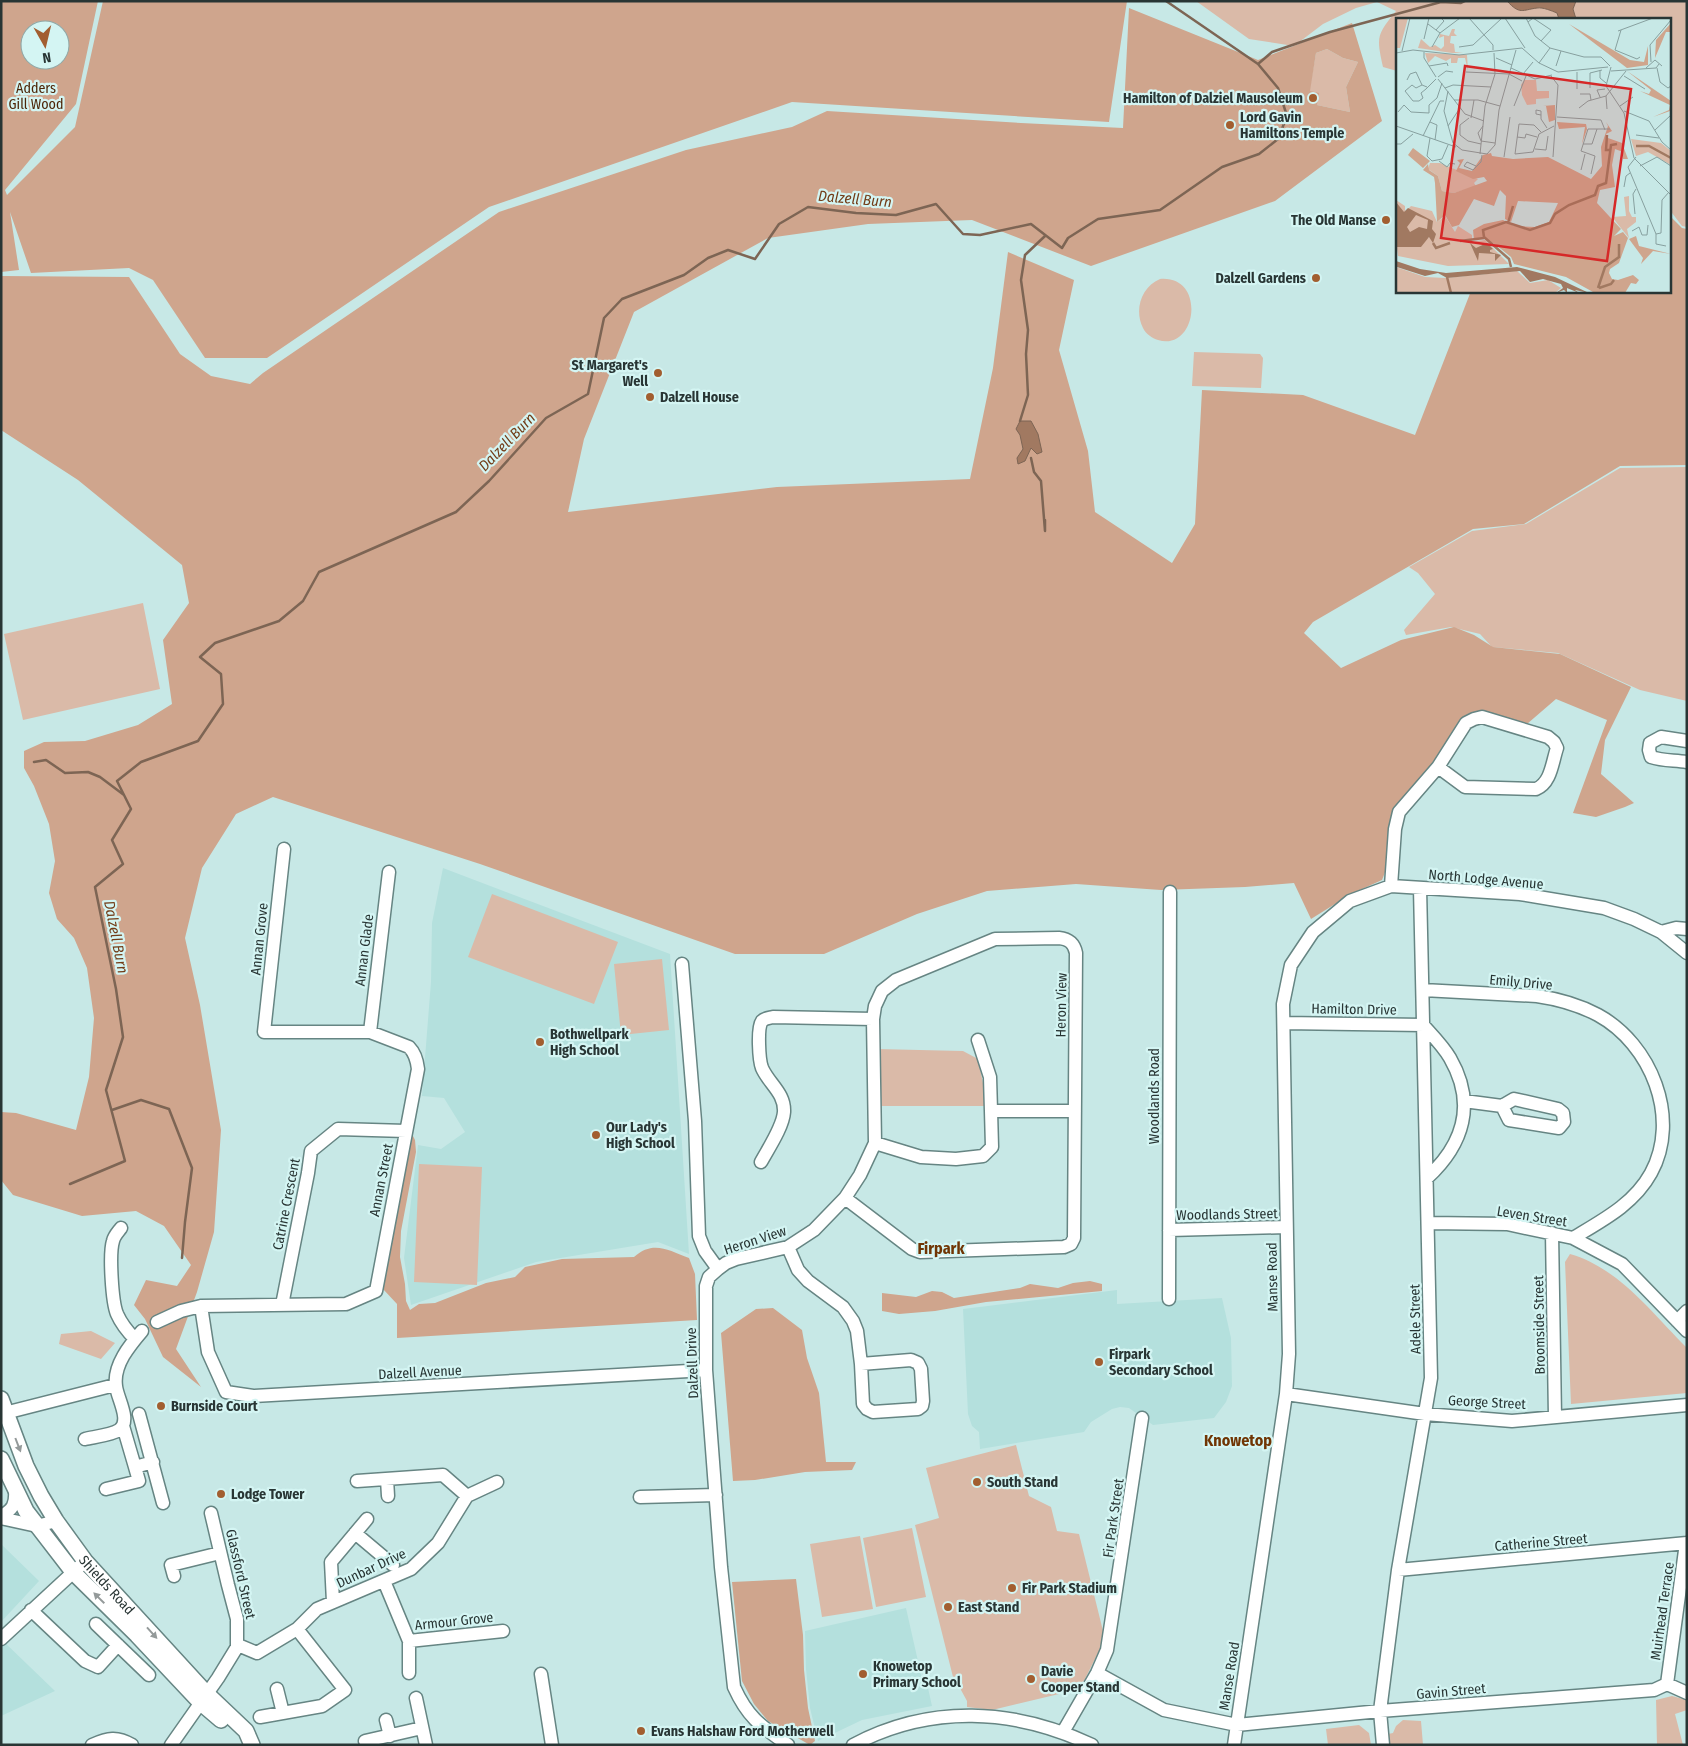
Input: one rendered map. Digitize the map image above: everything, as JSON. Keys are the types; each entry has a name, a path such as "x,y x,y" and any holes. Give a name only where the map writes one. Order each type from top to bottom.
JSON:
{"main road":[{"name":"Shields Road","path":"3,1409 26,1466 41,1496 85,1562 240,1737 244,1745"},
{"name":"Shields Road","path":"1,1459 26,1511 73,1572 204,1698 246,1731 252,1745"}],"street":[{"path":"1391,886 1395,828 1399,812 1438,767 1466,723 1482,717 1548,737 1554,742 1556,748 1547,781 1536,789 1465,787 1438,767"},
{"path":"1687,741 1661,737 1650,743 1649,750 1651,757 1662,761 1671,759 1687,762"},
{"name":"Annan Grove","path":"264,1032 284,849"},
{"name":"Annan Glade","path":"370,1032 388,872"},
{"name":"Manse Road","path":"1234,1745 1286,1394 1289,1354 1283,1004 1291,965 1313,932 1350,901 1391,886 1420,888"},
{"name":"North Lodge Avenue","path":"1420,888 1520,894 1604,908 1634,919 1661,932 1687,953"},
{"name":"Adele Street","path":"1383,1745 1380,1711 1398,1570 1431,1378 1420,888"},
{"name":"Woodlands Road","path":"1169,1299 1170,892"},
{"path":"1661,932 1676,928 1687,928"},
{"name":"Heron View","path":"718,1269 736,1259 788,1247 814,1230 845,1198 860,1175 875,1143 874,1019 878,998 887,985 995,939 1023,937 1066,938 1075,946 1076,953 1074,1238 1071,1244 1064,1247 920,1252 912,1249 845,1198"},
{"path":"682,964 695,1121 699,1236 705,1251 718,1269"},
{"name":"Emily Drive","path":"1423,990 1537,996 1556,999 1587,1009 1607,1020 1622,1031 1638,1052 1657,1088 1661,1101 1663,1132 1658,1155 1651,1173 1632,1198 1611,1215 1573,1238"},
{"path":"761,1162 784,1114 782,1098 765,1073 760,1059 760,1027 762,1022 766,1018 773,1017 874,1019"},
{"name":"Hamilton Drive","path":"1284,1023 1423,1025"},
{"path":"1423,1025 1450,1057 1464,1094 1462,1127 1439,1167 1427,1178"},
{"name":"Annan Street","path":"157,1322 181,1311 201,1306 346,1304 376,1291 418,1069 417,1060 409,1047 370,1032 264,1032"},
{"path":"875,1143 921,1157 956,1159 983,1156 992,1147 990,1077 978,1040"},
{"path":"1464,1101 1502,1106"},
{"path":"991,1111 1074,1111"},
{"name":"Catrine Crescent","path":"282,1305 311,1152 338,1129 406,1130"},
{"name":"Leven Street","path":"1428,1223 1507,1224 1573,1238 1622,1264 1687,1331"},
{"name":"Woodlands Street","path":"1169,1230 1286,1227"},
{"path":"106,1489 139,1480 123,1426 124,1419 115,1385 117,1370 121,1360 138,1335 116,1313 110,1260 113,1239 121,1228"},
{"name":"Broomside Street","path":"1552,1233 1556,1417"},
{"path":"788,1247 798,1270 808,1281 843,1307 854,1321 861,1364 863,1404 867,1409 873,1412 918,1409 922,1406 921,1369 918,1363 911,1360 861,1364"},
{"name":"Dalzell Drive","path":"718,1269 710,1277 706,1286 706,1370 721,1567 734,1687 741,1704 753,1719 788,1745"},
{"name":"Dalzell Avenue","path":"201,1306 208,1352 226,1392 253,1396 706,1370"},
{"path":"1677,1321 1687,1311"},
{"path":"3,1409 115,1385"},
{"name":"George Street","path":"1286,1394 1425,1414 1512,1421 1687,1405"},
{"path":"139,1414 164,1503"},
{"name":"Fir Park Street","path":"1064,1732 1097,1673 1104,1658 1110,1636 1142,1418"},
{"path":"85,1439 118,1431 123,1426"},
{"path":"135,1467 153,1462"},
{"path":"357,1481 443,1475 467,1496 497,1482"},
{"path":"387,1479 388,1496"},
{"path":"1,1517 10,1512 15,1504 15,1490"},
{"path":"640,1497 716,1495"},
{"name":"Dunbar Drive","path":"238,1645 257,1653 297,1629 317,1609 411,1569 438,1543 467,1496"},
{"name":"Glassford Street","path":"211,1513 237,1619 238,1645"},
{"path":"1,1517 36,1526 56,1521"},
{"path":"332,1602 331,1562 367,1519"},
{"path":"355,1533 393,1565"},
{"name":"Catherine Street","path":"1398,1570 1687,1543"},
{"name":"Muirhead Terrace","path":"1667,1684 1687,1543"},
{"path":"174,1576 171,1565 220,1553"},
{"path":"1,1639 85,1562"},
{"name":"Armour Grove","path":"384,1581 409,1641 409,1673"},
{"path":"31,1610 85,1661 92,1664 98,1666 118,1645"},
{"path":"96,1624 150,1675"},
{"path":"260,1717 322,1706 344,1690 297,1629"},
{"name":"Armour Grove","path":"409,1641 503,1631"},
{"path":"174,1744 238,1645"},
{"name":"Gavin Street","path":"1097,1673 1164,1710 1237,1725 1380,1711 1654,1690 1667,1684"},
{"path":"541,1674 552,1745"},
{"path":"1667,1684 1687,1693"},
{"path":"277,1689 283,1713"},
{"path":"416,1698 426,1745"},
{"path":"853,1745 886,1730 960,1715 1007,1717 1039,1724 1064,1732 1092,1745"},
{"path":"386,1720 390,1736"},
{"path":"365,1741 422,1728"},
{"path":"92,1745 103,1740 122,1738 132,1745"}],"shaded area":[{"path":"1196,1 1687,1 1687,227 1682,226 1670,210 1670,18 1396,18 1396,71 1383,67 1379,42 1382,31 1396,11 1377,2 1356,8 1323,24 1294,46 1249,39"},
{"path":"1507,1 1576,1 1573,9 1576,18 1559,18 1557,13 1542,8 1518,10"},
{"path":"1327,49 1343,58 1358,62 1346,87 1350,112 1317,105 1309,92 1316,53"},
{"path":"1160,279 1175,281 1185,289 1190,300 1191,312 1188,325 1181,335 1171,341 1158,340 1151,337 1144,330 1140,321 1139,307 1144,293 1153,283"},
{"path":"1194,352 1260,354 1263,358 1261,388 1192,386"},
{"path":"1020,421 1031,421 1038,434 1042,452 1037,454 1031,448 1025,461 1018,464 1017,458 1023,449 1020,435 1016,429"},
{"path":"1687,467 1687,701 1640,690 1558,653 1492,647 1480,634 1451,627 1406,635 1404,630 1435,594 1418,573 1409,567 1472,531 1526,524 1620,468"},
{"path":"143,603 160,689 23,720 4,634"},
{"path":"443,868 670,954 689,1254 658,1242 536,1262 411,1305 404,1258 418,1145 441,1149 465,1132 444,1098 422,1096 431,982 432,923"},
{"path":"492,894 618,942 594,1004 468,957"},
{"path":"662,959 669,1030 621,1035 614,964"},
{"path":"876,1049 963,1051 978,1059 985,1106 876,1106"},
{"path":"419,1164 482,1167 477,1285 414,1282"},
{"path":"1570,1254 1604,1270 1634,1293 1687,1348 1687,1393 1571,1404 1565,1262"},
{"name":"Firpark Secondary School","path":"1117,1290 1117,1304 1222,1298 1231,1338 1232,1386 1226,1402 1214,1418 1153,1425 1129,1408 1120,1407 1112,1409 1091,1422 1084,1432 980,1449 979,1432 972,1426 968,1414 963,1309"},
{"path":"91,1331 115,1343 101,1359 59,1344 61,1334"},
{"name":"Fir Park Stadium","path":"1016,1445 1029,1496 1051,1507 1057,1531 1079,1534 1105,1639 1080,1689 992,1710 967,1707 967,1701 961,1690 958,1676 953,1677 915,1525 939,1518 926,1468"},
{"path":"912,1528 926,1597 876,1607 863,1538"},
{"path":"860,1536 873,1609 822,1617 810,1544"},
{"path":"1,1544 39,1581 1,1622"},
{"name":"Knowetop Primary School","path":"906,1608 922,1679 926,1679 932,1706 862,1720 818,1741 810,1708 805,1631"},
{"path":"1,1639 55,1691 1,1716"},
{"path":"1672,1696 1687,1700 1687,1710 1675,1714 1683,1745 1657,1745 1656,1700"},
{"path":"1403,1720 1421,1721 1423,1745 1390,1745 1388,1734 1393,1733 1396,1726"},
{"path":"1359,1725 1369,1733 1371,1745 1328,1745 1326,1729"}],"green space":[{"name":"Adders Gill Wood","path":"1,1 98,1 76,104 5,190 7,195 75,127 103,1 1127,1 1109,122 792,102 489,207 267,358 205,358 153,280 129,268 31,273 10,212 19,270 1,272"},
{"path":"1129,8 1258,60 1352,23 1382,121 1275,201 1091,266 972,220 868,224 768,238 634,312 584,439 568,512 777,487 970,479 993,368 1008,252 1074,280 1059,350 1088,451 1095,512 1172,563 1195,524 1202,390 1303,395 1415,435 1471,292 1670,292 1670,216 1682,228 1687,229 1687,465 1620,466 1524,524 1473,529 1313,622 1304,633 1341,668 1401,640 1454,627 1474,635 1493,647 1560,654 1631,687 1605,740 1601,774 1634,803 1596,817 1573,813 1607,720 1556,699 1527,724 1469,714 1446,744 1421,791 1399,806 1391,857 1382,880 1351,894 1311,919 1294,883 1161,890 1076,884 987,891 917,914 824,954 735,954 480,864 273,797 236,814 202,868 185,938 200,1005 221,1130 214,1232 197,1292 176,1349 201,1387 163,1357 145,1319 134,1305 146,1280 177,1286 191,1265 164,1226 136,1211 82,1216 13,1195 1,1180 1,1112 16,1113 76,1130 89,1077 94,1018 87,968 74,938 57,919 49,893 55,861 49,824 34,786 24,768 24,751 44,742 85,741 138,725 172,704 163,640 189,603 182,565 78,480 1,430 1,276 129,277 180,354 211,376 250,384 263,373 499,212 686,150 792,127 827,111 1123,128","holes":["1327,49 1343,58 1358,62 1346,87 1350,112 1317,105 1319,93 1310,91 1316,53"]},
{"path":"411,1132 415,1140 416,1152 401,1231 400,1257 406,1301 410,1310 419,1304 435,1303 486,1283 515,1277 525,1267 562,1259 634,1257 648,1249 661,1248 689,1258 695,1274 697,1320 397,1338 397,1304 383,1289"},
{"path":"1090,1281 1102,1284 1102,1291 986,1302 935,1311 899,1314 882,1311 882,1293 916,1297 932,1291 942,1292 954,1298 1020,1288 1030,1284 1058,1288 1073,1283"},
{"path":"773,1308 802,1330 807,1358 819,1393 826,1462 856,1462 852,1470 805,1472 755,1480 733,1481 721,1333 756,1309"},
{"path":"796,1579 803,1635 808,1708 815,1741 810,1745 768,1721 754,1704 742,1681 732,1582"}],"waterway":[{"name":"Dalzell Burn","path":"70,1184 125,1161 106,1090 123,1037 116,989 95,887 123,864 112,840 131,809 117,781 141,762 198,741 223,704 221,674 200,657 215,643 279,621 303,601 319,572 456,512 489,481 546,418 588,394 604,318 622,299 684,275 708,258 728,250 755,259 779,224 808,207 856,213 896,215 936,204 963,234 980,235 1031,224 1062,248 1068,238 1098,219 1160,210 1222,167 1259,154 1278,139 1287,116 1278,88 1258,64 1166,1"},
{"path":"1258,64 1272,52 1330,32 1441,2 1461,3 1465,1"},
{"path":"1020,421 1028,395 1026,354 1028,330 1021,280 1025,255 1045,236"},
{"path":"1031,458 1034,472 1041,481 1045,531 1045,520"},
{"path":"34,762 46,760 65,773 88,772 100,777 124,795"},
{"path":"112,1110 141,1100 169,1109 192,1168 182,1258"}],"place":[{"name":"Hamilton of Dalziel Mausoleum","path":"1313,98"},
{"name":"Lord Gavin Hamiltons Temple","path":"1230,125"},
{"name":"The Old Manse","path":"1386,220"},
{"name":"Dalzell Gardens","path":"1316,278"},
{"name":"St Margaret's Well","path":"658,373"},
{"name":"Dalzell House","path":"650,397"},
{"name":"Bothwellpark High School","path":"540,1042"},
{"name":"Our Lady's High School","path":"596,1135"},
{"name":"Firpark Secondary School","path":"1099,1362"},
{"name":"Burnside Court","path":"161,1406"},
{"name":"South Stand","path":"977,1482"},
{"name":"Lodge Tower","path":"221,1494"},
{"name":"Fir Park Stadium","path":"1012,1588"},
{"name":"East Stand","path":"948,1607"},
{"name":"Knowetop Primary School","path":"863,1674"},
{"name":"Davie Cooper Stand","path":"1031,1679"},
{"name":"Evans Halshaw Ford Motherwell","path":"641,1731"}],"district":[{"name":"Firpark","path":"941,1248"},
{"name":"Knowetop","path":"1238,1440"}]}
